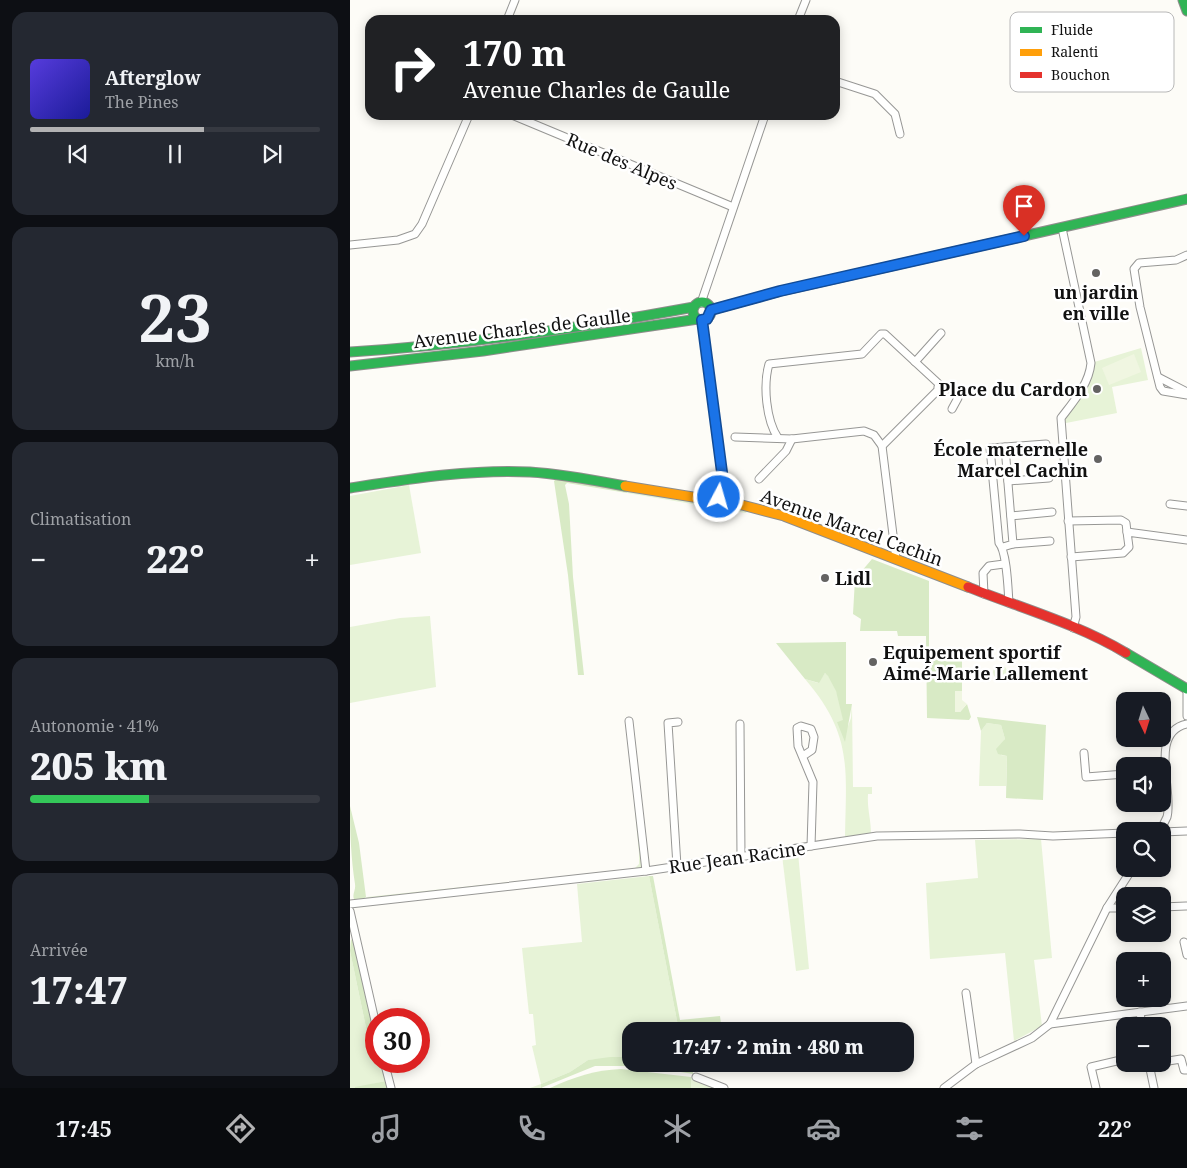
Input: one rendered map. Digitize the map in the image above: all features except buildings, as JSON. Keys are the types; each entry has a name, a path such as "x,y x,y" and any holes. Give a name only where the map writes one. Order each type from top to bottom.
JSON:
{"main road":[{"path":"1183,0 1187,11"},
{"path":"711,310 780,291 1185,200"},
{"path":"698,305 710,306 711,310 707,319 700,319 693,311 698,305"},
{"name":"Avenue Charles de Gaulle","path":"350,352 534,336 698,305"},
{"name":"Avenue Charles de Gaulle","path":"350,366 483,351 700,319"},
{"name":"Avenue Charles de Gaulle","path":"350,356 382,350"},
{"name":"Avenue Marcel Cachin","path":"350,488 460,474 524,471 554,474 718,501 784,516 1109,643 1187,691"}],"street":[{"path":"509,15 515,0"},
{"path":"800,15 806,0"},
{"path":"840,83 875,94 896,114 900,134"},
{"path":"350,245 398,240 415,234 422,224 466,120"},
{"name":"Rue des Alpes","path":"524,120 733,207"},
{"path":"698,305 763,120"},
{"path":"1062,228 1091,363 1090,372 1082,389 1061,418 1076,617 1073,628"},
{"path":"1187,255 1176,260 1139,263 1134,269 1140,307 1158,377 1158,388 1163,391 1187,394"},
{"path":"700,319 723,480 718,501"},
{"path":"915,362 941,333"},
{"path":"778,438 772,429 765,376 769,364 835,355 849,357 862,354 881,334 885,334 939,384 938,390 882,446"},
{"path":"1158,377 1187,394"},
{"path":"938,387 956,390 958,398 952,409"},
{"path":"735,437 792,439 864,431 874,435 882,446 896,559"},
{"path":"759,479 786,451 792,439"},
{"path":"1009,603 1007,567 1004,564 1003,547 999,543 990,448 1046,444"},
{"path":"1005,447 1014,544"},
{"path":"1008,481 1049,478"},
{"path":"1170,504 1187,506"},
{"path":"1011,516 1052,512"},
{"path":"1068,521 1124,520 1129,547 1122,553 1071,557"},
{"path":"1127,532 1187,540"},
{"path":"1003,547 1014,544 1050,541"},
{"path":"984,594 983,573 989,566 1004,564"},
{"path":"1187,691 1187,716"},
{"path":"629,722 646,871"},
{"path":"677,866 668,723 678,722"},
{"path":"740,724 741,856"},
{"path":"1166,757 1169,737 1180,726 1187,724"},
{"path":"1084,753 1086,777 1116,775"},
{"path":"804,756 813,782 810,846"},
{"path":"1171,832 1187,831"},
{"name":"Rue Jean Racine","path":"350,904 646,871 877,836 1020,834 1053,836 1116,833"},
{"path":"944,1088 976,1064 1032,1038 1050,1024 1107,908 1127,877"},
{"path":"1171,907 1186,906"},
{"path":"1107,908 1116,908"},
{"path":"350,911 372,1008"},
{"path":"1184,942 1187,956"},
{"path":"966,993 976,1064"},
{"path":"1050,1024 1187,1006"},
{"path":"1140,1012 1141,1017"},
{"path":"1171,1061 1181,1059 1184,1070 1187,1070"},
{"path":"1096,1088 1092,1067 1116,1061"},
{"path":"1151,1072 1154,1088"},
{"path":"387,1073 391,1088"},
{"path":"696,1077 724,1088"}],"green space":[{"path":"1141,348 1148,380 1112,387 1117,413 1061,424 1082,389 1091,363"},
{"path":"1134,354 1141,372 1109,385 1102,368"},
{"path":"556,479 628,491 627,493 567,483 565,485 569,504 573,577 584,675 578,675 568,575 554,481"},
{"path":"409,485 421,553 350,565 350,496"},
{"path":"628,491 747,511 746,513 627,493"},
{"path":"872,559 929,581 929,657 962,658 962,691 956,691 960,712 967,704 971,717 969,720 927,718 926,636 898,636 897,631 860,631 861,619 853,614 855,579"},
{"path":"430,616 436,687 350,703 350,627 400,618"},
{"path":"846,642 846,704 852,704 845,742 837,722 843,720 836,691 828,676 825,673 819,683 805,679 776,643"},
{"path":"1000,665 1005,667 1007,672 1005,677 1000,679 995,677 993,672 995,667"},
{"path":"825,673 832,681 842,709 843,721 837,722 848,726 851,718 852,704 853,787 872,787 872,794 868,794 871,834 845,837 845,772 839,736 832,718 821,699 805,679 818,683"},
{"path":"955,691 962,691 962,700 967,704 960,712 955,712"},
{"path":"625,707 642,868 637,870 360,901 367,897 634,869 639,864 639,853"},
{"path":"977,717 1046,725 1043,800 1006,798 1007,756 998,754 996,749 1005,739 1001,725 987,723 981,731"},
{"path":"987,723 1001,725 1005,739 1002,744 1001,755 1007,756 1006,786 979,786 981,731"},
{"path":"350,806 359,843 366,897 360,901 354,899 355,886"},
{"path":"1041,839 1052,958 1034,960 1042,1026 1014,1041 1005,953 930,959 926,883 978,878 975,840"},
{"path":"798,853 809,969 796,971 782,855"},
{"path":"649,876 677,1022 622,1022 622,1058 588,1060 570,1072 541,1084 532,1046 536,1045 533,1014 529,1014 522,948 582,942 577,884"},
{"path":"649,876 653,876 680,1020 720,1016 721,1022 677,1022"},
{"path":"351,939 360,962 369,1008 365,1008 365,1023 350,951"},
{"path":"350,951 365,1023 365,1073 384,1073 386,1081 350,1088"},
{"path":"622,1057 622,1066 595,1066 541,1088 541,1084 570,1072 588,1060"},
{"path":"621,1069 622,1072 647,1072 691,1077 691,1088 550,1088 602,1071"},
{"path":"691,1077 721,1088 691,1088"},
{"path":"386,1081 388,1088 355,1088 355,1087"},
{"path":"541,1084 542,1088 530,1088"}],"traffic: fast":[{"path":"1183,0 1187,11"},
{"path":"711,310 781,291 1187,199"},
{"path":"702,302 708,305 711,311 708,317 702,320 696,317 693,311 696,305 702,302"},
{"path":"350,352 437,345 523,335 694,307"},
{"path":"350,366 483,351 698,319"},
{"path":"350,488 440,476 507,471 554,474 625,486"},
{"path":"1126,653 1187,689"}],"traffic: slow":[{"path":"625,486 742,505 784,516 968,587"}],"traffic: jam":[{"path":"968,587 1089,633 1126,653"}],"place":[{"name":"un jardin en ville","path":"1096,273"},
{"name":"Place du Cardon","path":"1097,389"},
{"name":"École maternelle Marcel Cachin","path":"1098,459"},
{"name":"Lidl","path":"825,578"},
{"name":"Equipement sportif Aimé-Marie Lallement","path":"873,662"}],"route":[{"path":"719,497 723,480 702,320 707,319 711,310 732,306 780,291 1024,236"}]}
